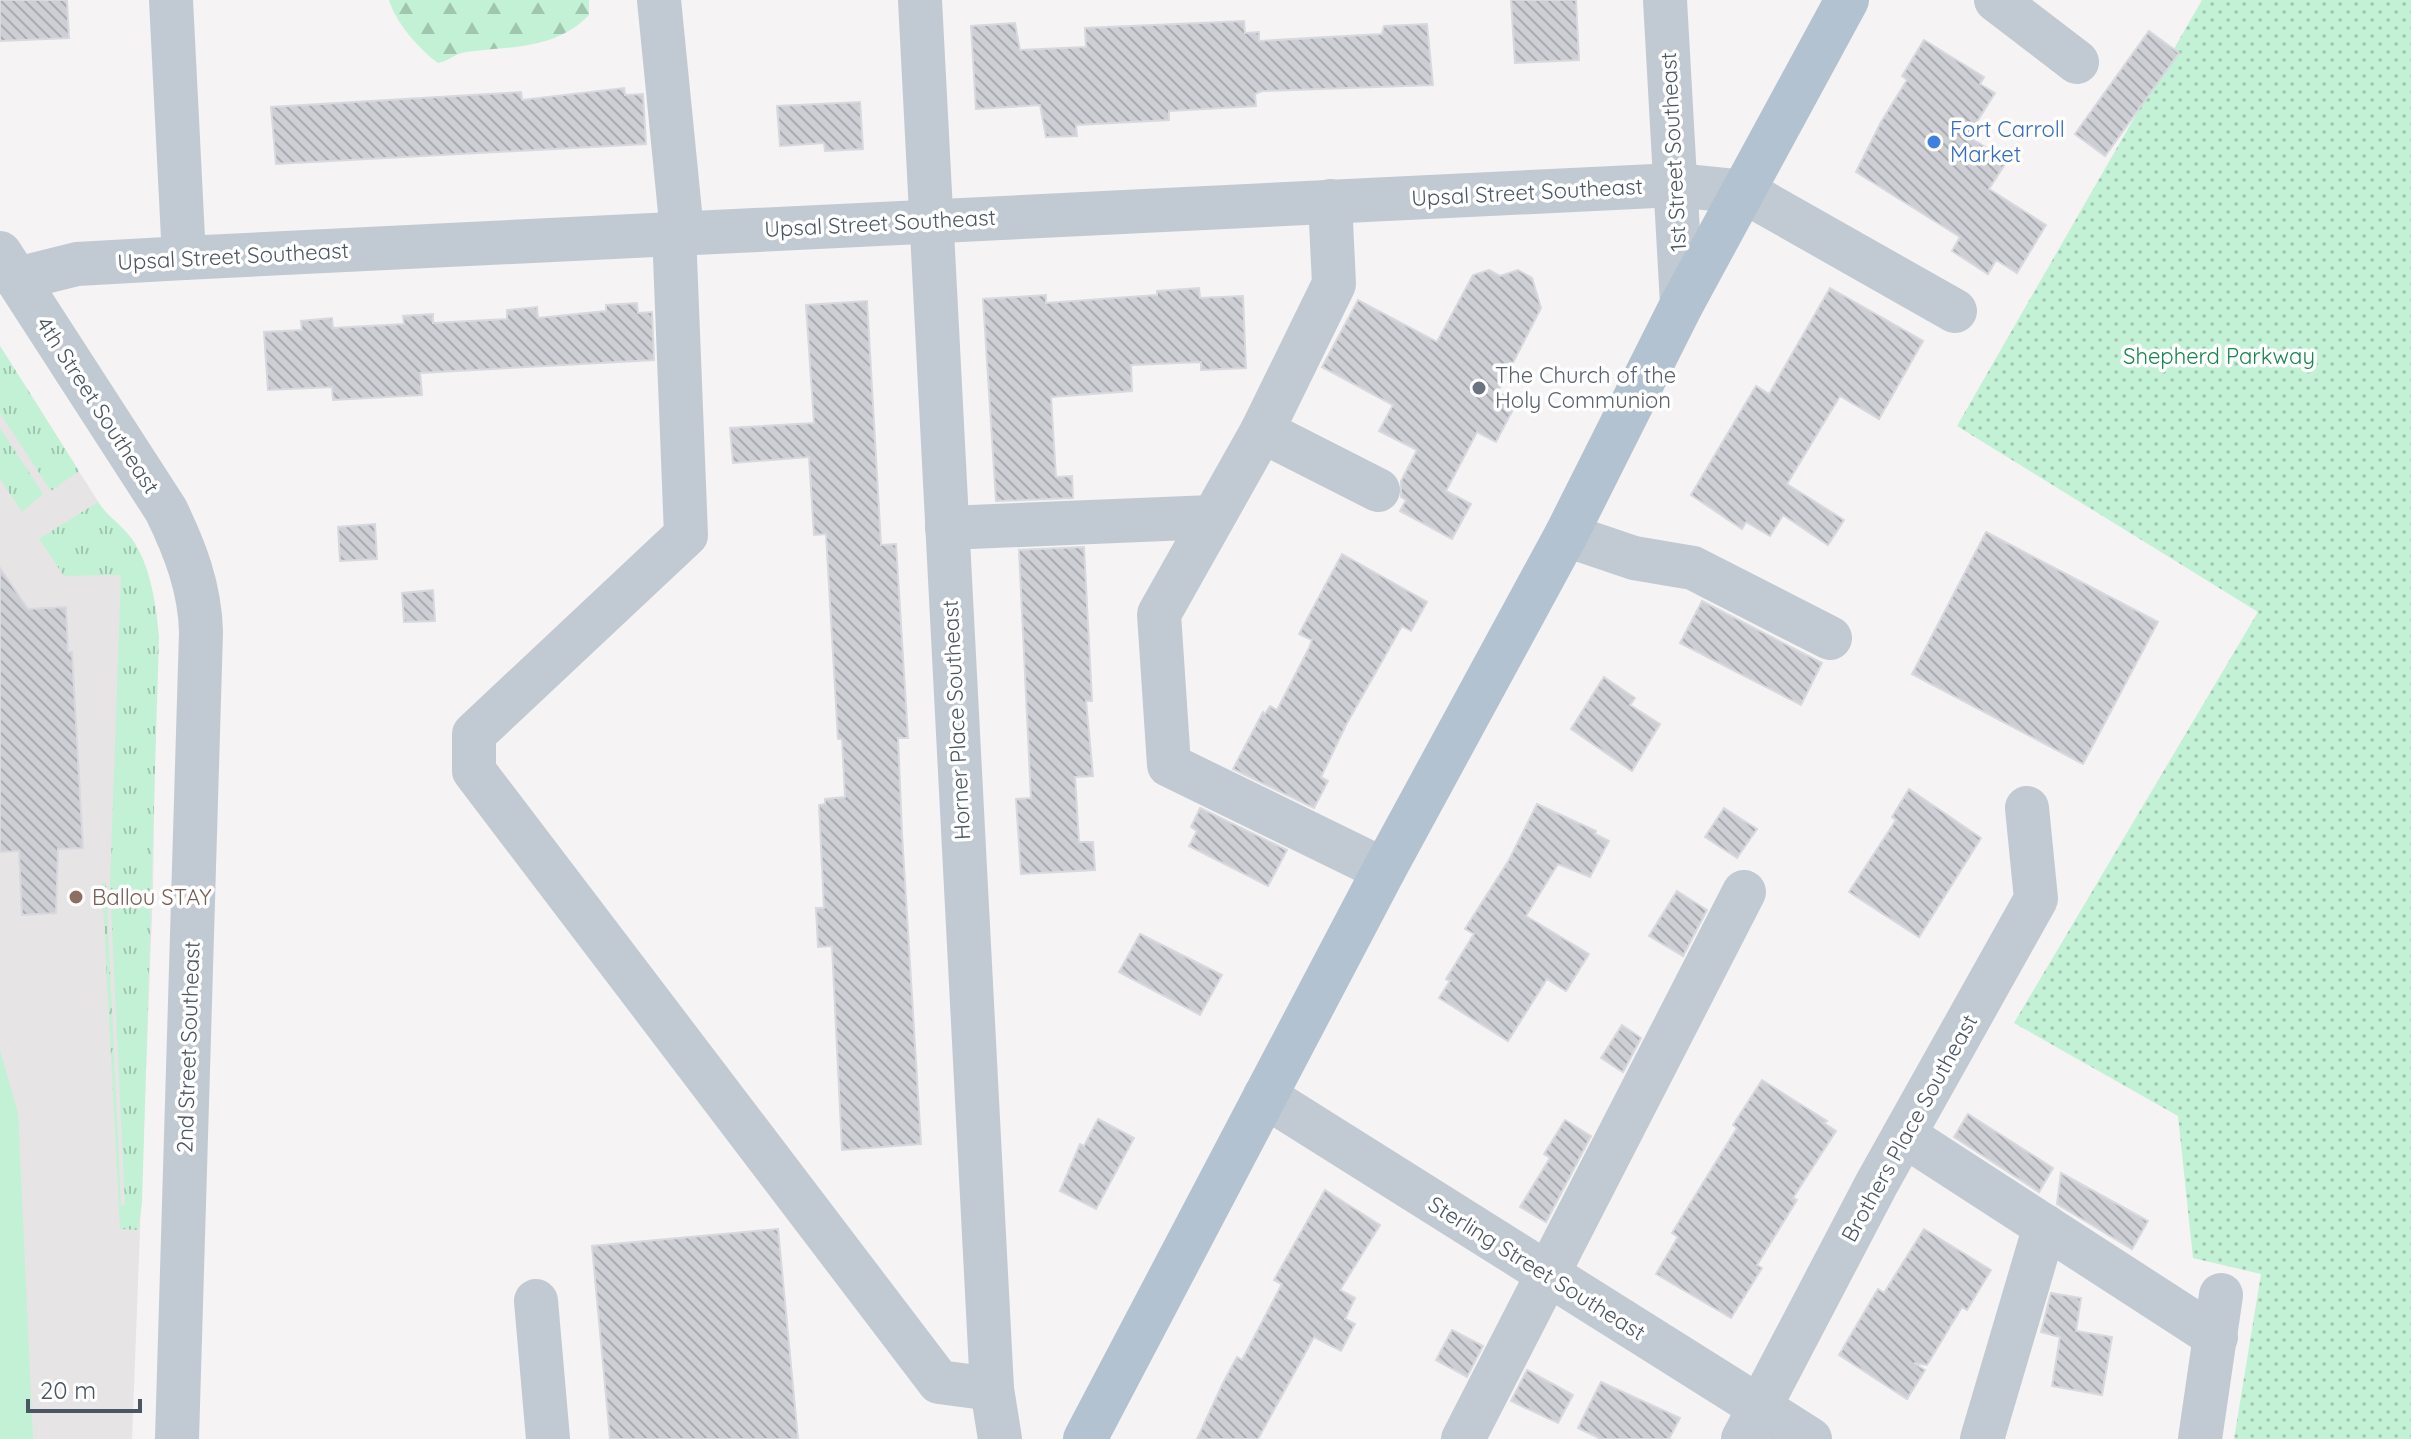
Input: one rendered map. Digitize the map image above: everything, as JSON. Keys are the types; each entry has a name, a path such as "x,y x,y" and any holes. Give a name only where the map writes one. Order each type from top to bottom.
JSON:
{"main road":[{"path":"1085,1439 1384,870 1566,535 1682,304 1847,0"}],"street":[{"path":"171,0 184,258"},
{"path":"659,0 678,232 686,535 474,734 474,771 939,1382 992,1389"},
{"name":"Horner Place Southeast","path":"920,0 992,1389 1000,1439"},
{"name":"1st Street Southeast","path":"1665,0 1682,304"},
{"path":"1996,0 2077,62"},
{"name":"Upsal Street Southeast","path":"9,266 1675,185 1745,192"},
{"path":"1745,192 1955,311"},
{"path":"1330,201 1334,284 1262,431 1159,614 1169,765 1384,870"},
{"name":"4th Street Southeast","path":"9,266 166,510 188,561"},
{"path":"1262,431 1378,490"},
{"path":"947,528 1212,517"},
{"path":"1566,535 1634,558 1693,568 1830,638"},
{"name":"2nd Street Southeast","path":"177,1439 201,632 197,594 188,561"},
{"name":"Brothers Place Southeast","path":"1751,1423 1904,1135 2036,899 2027,808"},
{"path":"1463,1439 1744,892"},
{"name":"Sterling Street Southeast","path":"1265,1096 1549,1276 1751,1423 1810,1439"},
{"path":"1904,1135 2045,1226 2219,1316 2200,1439"},
{"path":"1982,1439 2045,1226"},
{"path":"536,1301 548,1439"}],"shaded area":[{"name":"Ballou STAY","path":"0,346 104,511 131,538 143,559 157,615 153,889 132,1439 0,1439"}],"green space":[{"path":"389,0 589,0 589,15 562,35 547,41 466,52 438,63 409,35"},
{"name":"Shepherd Parkway","path":"2202,0 2411,0 2411,1439 2234,1439 2261,1274 2193,1258 2178,1116 2014,1023 2258,612 1957,426"},
{"path":"0,346 79,471 51,491 0,413"},
{"path":"0,428 43,494 22,512 0,479"},
{"path":"98,502 132,539 144,561 159,636 142,1203 138,1230 120,1229 102,883 106,883 121,1205 125,1205 110,886 121,575 64,576 39,539"},
{"path":"0,1050 18,1113 33,1439 0,1439"}],"building":[{"path":"0,0 67,0 69,38 0,41"},
{"path":"1511,0 1576,0 1579,60 1515,63"},
{"path":"1244,21 1245,33 1259,32 1259,41 1382,34 1384,26 1427,24 1433,85 1262,91 1255,94 1256,106 1169,111 1169,120 1076,125 1077,136 1046,137 1040,105 976,109 971,26 1015,23 1020,50 1086,47 1085,28"},
{"path":"2149,31 2179,53 2105,156 2075,134"},
{"path":"1924,40 1984,77 1980,84 1995,93 1968,136 2007,161 1989,189 2046,225 2017,273 1996,260 1988,274 1952,251 1960,237 1856,172 1907,80 1902,76"},
{"path":"624,88 625,95 643,94 646,144 276,164 271,107 521,92 522,100"},
{"path":"860,102 863,149 825,151 824,143 780,146 777,106"},
{"path":"1489,270 1500,276 1518,270 1532,278 1541,308 1498,392 1517,402 1496,442 1477,432 1446,491 1471,504 1452,539 1400,511 1406,500 1401,497 1401,481 1417,450 1379,431 1393,405 1322,367 1358,300 1437,342 1473,275"},
{"path":"1199,288 1200,298 1243,296 1246,368 1201,370 1201,362 1131,365 1132,391 1051,397 1056,477 1072,476 1073,498 996,501 983,299 1046,295 1046,303 1157,295 1157,291"},
{"path":"1830,288 1923,341 1879,419 1840,396 1787,484 1844,520 1828,545 1783,515 1770,536 1746,522 1742,529 1691,495 1756,386 1769,394"},
{"path":"867,301 881,545 896,544 908,738 898,738 902,834 921,1144 842,1150 832,946 818,947 816,908 824,908 819,805 825,804 825,799 845,797 842,739 838,739 826,534 814,535 809,457 733,463 730,428 814,423 806,305"},
{"path":"637,303 638,313 652,312 654,360 420,373 422,395 333,400 332,387 268,390 264,332 302,330 301,321 332,318 333,328 404,324 403,316 433,314 433,323 507,319 507,310 537,307 538,318 606,311 606,305"},
{"path":"375,524 377,559 340,561 338,527"},
{"path":"1986,532 2158,622 2083,764 1912,674"},
{"path":"1084,547 1092,701 1086,701 1093,776 1075,777 1079,842 1093,842 1095,870 1021,874 1016,799 1031,798 1019,550"},
{"path":"1342,554 1427,602 1411,631 1402,626 1347,723 1321,777 1328,781 1314,808 1233,769 1263,712 1265,714 1270,706 1277,710 1309,648 1312,640 1299,634"},
{"path":"0,568 28,609 66,607 68,652 72,652 83,848 58,849 56,913 22,915 19,851 0,852"},
{"path":"433,590 435,621 404,622 402,593"},
{"path":"1702,601 1822,663 1801,705 1680,643"},
{"path":"1604,677 1635,698 1630,705 1660,724 1632,771 1571,729"},
{"path":"1909,789 1981,838 1919,937 1849,892 1896,820 1892,817"},
{"path":"1537,804 1596,831 1595,834 1609,841 1590,877 1558,864 1526,916 1589,954 1566,991 1547,979 1508,1041 1439,998 1450,981 1446,979 1474,934 1465,929 1509,860"},
{"path":"1200,808 1287,850 1268,886 1189,846 1197,831 1191,827"},
{"path":"1724,808 1757,829 1737,858 1705,837"},
{"path":"1677,891 1707,910 1683,956 1649,936"},
{"path":"1140,934 1222,975 1200,1015 1119,972"},
{"path":"1622,1025 1641,1038 1623,1072 1601,1058"},
{"path":"1762,1080 1827,1121 1824,1123 1836,1131 1793,1198 1797,1200 1757,1265 1762,1268 1731,1318 1656,1274 1678,1237 1672,1233 1737,1128 1733,1125"},
{"path":"1968,1114 2053,1168 2039,1192 1954,1137"},
{"path":"1098,1119 1134,1138 1096,1209 1060,1191 1080,1144 1084,1146"},
{"path":"1565,1120 1591,1136 1546,1222 1520,1207 1550,1158 1544,1154"},
{"path":"2061,1173 2148,1221 2132,1249 2057,1204"},
{"path":"1325,1190 1380,1225 1340,1290 1355,1298 1345,1319 1355,1324 1341,1351 1314,1337 1258,1439 1197,1439 1237,1357 1242,1360 1282,1284 1274,1280"},
{"path":"778,1229 798,1439 610,1439 592,1246"},
{"path":"1924,1229 1991,1270 1967,1310 1962,1307 1927,1365 1914,1363 1925,1370 1907,1399 1839,1355 1878,1289 1884,1293"},
{"path":"2051,1293 2081,1298 2076,1331 2112,1337 2102,1395 2052,1386 2060,1337 2041,1332"},
{"path":"1452,1330 1483,1346 1467,1377 1436,1360"},
{"path":"1527,1370 1573,1395 1558,1423 1511,1401"},
{"path":"1601,1382 1680,1418 1669,1439 1601,1439 1578,1428"}],"place":[{"name":"Fort Carroll Market","path":"1934,142"},
{"name":"The Church of the Holy Communion","path":"1479,388"},
{"name":"Ballou STAY","path":"76,897"}]}
